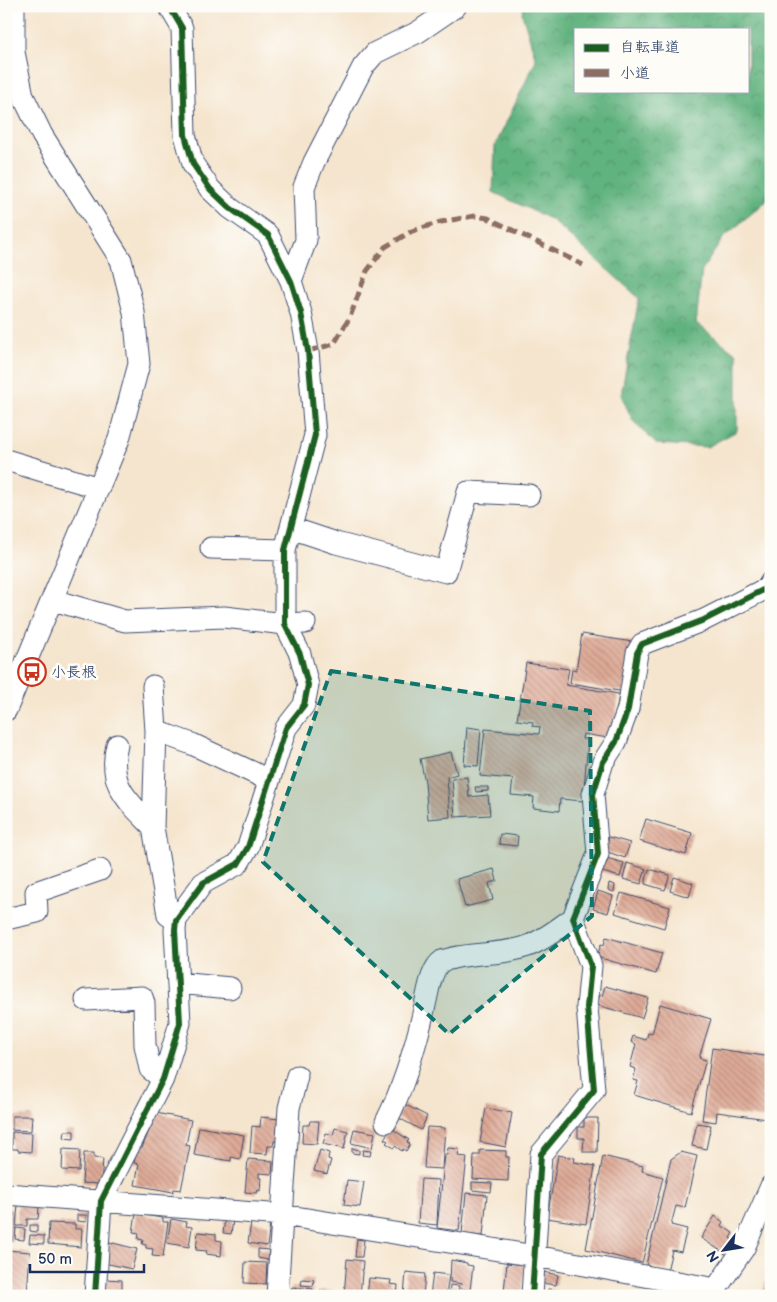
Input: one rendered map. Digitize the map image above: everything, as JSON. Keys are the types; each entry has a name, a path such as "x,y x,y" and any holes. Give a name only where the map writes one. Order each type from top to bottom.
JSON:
{"street":[{"path":"6,710 119,439 138,364 134,312 121,260 42,135 24,96 14,52 14,6"},
{"path":"95,1296 101,1201 162,1078 180,1024 176,920 203,883 238,864 248,847 286,728 304,705 308,685 300,654 285,550 315,435 308,351 301,313 292,281 268,235 230,208 210,189 193,164 185,134 182,28 169,6"},
{"path":"292,281 306,240 304,187 314,162 363,67 375,52 418,32 456,6"},
{"path":"6,460 99,488"},
{"path":"291,528 336,543 446,572 468,492 529,495"},
{"path":"211,548 285,550"},
{"path":"386,1122 408,1070 421,1024 428,989 436,968 442,961 467,955 500,953 529,946 573,918 598,854 593,794 603,762 616,742 628,709 637,653 642,644 704,620 769,588"},
{"path":"53,600 125,621 224,617 295,623"},
{"path":"152,686 156,732 154,827 168,915 176,920"},
{"path":"156,732 192,744 269,780"},
{"path":"117,745 114,754 116,782 122,793 154,827"},
{"path":"6,920 37,912 36,892 100,870"},
{"path":"532,1296 541,1154 594,1090 587,1007 591,966 573,918"},
{"path":"178,983 230,988"},
{"path":"86,1000 142,997 144,1003 145,1045 150,1069 162,1078"},
{"path":"277,1296 289,1108 297,1076"},
{"path":"6,1194 283,1215 535,1256 717,1292 744,1248 771,1186"}],"highlighted area":[{"path":"331,671 590,711 592,916 449,1034 263,862"}],"green space":[{"path":"524,6 771,6 771,197 724,237 702,270 696,323 737,354 737,431 707,447 656,444 633,421 621,395 639,298 552,220 493,192 495,146 536,60 522,13"}],"building":[{"path":"582,634 633,642 625,692 570,683 572,669 576,670"},
{"path":"526,663 569,669 566,685 619,694 613,735 608,738 583,734 582,739 588,739 583,801 560,799 559,811 533,808 534,797 511,795 513,779 480,776 485,729 539,734 540,727 532,726 533,722 517,720"},
{"path":"467,727 481,729 478,766 464,765"},
{"path":"451,752 457,774 447,777 450,817 428,819 425,782 420,759"},
{"path":"467,777 469,797 488,795 490,815 455,817 452,779"},
{"path":"475,787 488,787 488,791 476,792"},
{"path":"646,819 692,833 686,855 639,841"},
{"path":"500,834 518,836 517,846 499,844"},
{"path":"609,837 630,843 625,858 605,851"},
{"path":"603,857 624,863 620,877 599,871"},
{"path":"627,863 646,869 641,884 623,879"},
{"path":"494,869 497,881 489,883 493,900 465,907 457,879"},
{"path":"649,869 670,875 665,890 645,884"},
{"path":"674,877 693,883 689,897 670,891"},
{"path":"609,883 615,885 614,892 608,890"},
{"path":"598,891 613,896 608,913 593,909"},
{"path":"621,893 670,907 664,928 615,913"},
{"path":"606,937 662,953 656,974 597,957 601,944 604,945"},
{"path":"605,986 648,998 642,1018 597,1005"},
{"path":"660,1004 711,1019 699,1058 706,1060 691,1112 634,1095 638,1081 633,1080 636,1069 630,1067 636,1044 631,1042 633,1036 646,1040 648,1033 652,1034"},
{"path":"712,1048 771,1057 771,1093 767,1119 717,1112 716,1122 702,1120"},
{"path":"6,1079 9,1079 8,1108 6,1108"},
{"path":"404,1104 427,1116 421,1130 397,1117"},
{"path":"486,1108 512,1113 506,1147 480,1142"},
{"path":"156,1113 191,1120 186,1145 190,1146 181,1190 174,1189 173,1192 135,1185 139,1164 134,1163 136,1152 138,1153 139,1147 142,1148"},
{"path":"12,1116 32,1116 31,1131 12,1130"},
{"path":"261,1117 279,1119 277,1141 274,1141 273,1146 268,1146 267,1154 250,1153 252,1126 260,1127"},
{"path":"584,1118 598,1118 597,1152 583,1152 584,1138 578,1138 578,1127 584,1127"},
{"path":"310,1121 319,1121 317,1144 302,1143 303,1125 309,1125"},
{"path":"697,1123 711,1125 706,1149 692,1146"},
{"path":"199,1127 244,1135 240,1159 231,1157 231,1161 194,1155"},
{"path":"427,1127 445,1128 442,1169 424,1168"},
{"path":"335,1128 348,1131 344,1149 323,1144 326,1133 333,1135"},
{"path":"391,1128 409,1140 407,1142 410,1144 406,1151 403,1149 402,1151 395,1146 394,1148 386,1143 388,1141 384,1139"},
{"path":"354,1129 375,1133 372,1148 351,1143"},
{"path":"65,1131 74,1131 74,1139 64,1138"},
{"path":"12,1132 32,1133 31,1152 12,1149"},
{"path":"352,1148 359,1150 359,1154 352,1153"},
{"path":"448,1148 459,1149 458,1156 467,1157 459,1231 437,1228 445,1154 447,1155"},
{"path":"63,1149 80,1150 79,1171 62,1170"},
{"path":"320,1150 329,1153 328,1159 331,1160 327,1174 314,1171"},
{"path":"363,1150 371,1151 370,1156 362,1155"},
{"path":"480,1150 506,1151 506,1157 509,1157 508,1181 473,1179 474,1155 480,1155"},
{"path":"681,1152 697,1156 685,1208 676,1206 671,1225 687,1229 681,1252 672,1250 667,1271 646,1265 671,1159"},
{"path":"84,1153 94,1153 94,1158 103,1159 101,1184 82,1183"},
{"path":"558,1155 575,1158 574,1162 595,1166 586,1224 547,1218"},
{"path":"603,1156 643,1166 642,1171 663,1177 642,1263 586,1249"},
{"path":"248,1159 273,1161 272,1174 259,1173 259,1178 261,1178 260,1191 258,1190 257,1193 245,1192"},
{"path":"421,1179 439,1180 437,1225 418,1223"},
{"path":"347,1180 364,1182 360,1207 344,1205"},
{"path":"472,1182 492,1183 491,1192 472,1190"},
{"path":"466,1193 487,1195 483,1236 462,1234"},
{"path":"18,1205 39,1207 38,1219 27,1219 27,1226 16,1226"},
{"path":"6,1209 12,1209 11,1212 14,1213 12,1242 6,1241"},
{"path":"136,1214 163,1218 163,1222 168,1222 163,1257 152,1256 153,1249 146,1248 146,1245 142,1244 143,1240 138,1239 139,1233 133,1232"},
{"path":"77,1215 86,1215 86,1222 77,1221"},
{"path":"715,1216 723,1222 721,1225 733,1233 730,1238 736,1242 727,1255 701,1238"},
{"path":"171,1219 187,1222 186,1226 192,1227 189,1247 167,1243"},
{"path":"225,1219 233,1220 231,1234 223,1233"},
{"path":"251,1222 270,1224 267,1246 248,1243"},
{"path":"49,1223 75,1224 75,1229 82,1229 81,1247 48,1244"},
{"path":"30,1225 37,1225 37,1232 30,1231"},
{"path":"16,1228 25,1229 24,1240 15,1239"},
{"path":"198,1232 216,1234 216,1240 222,1241 221,1256 206,1254 207,1251 196,1250"},
{"path":"30,1235 44,1236 44,1244 29,1243"},
{"path":"357,1239 364,1240 362,1257 355,1257"},
{"path":"109,1243 137,1249 132,1269 104,1263"},
{"path":"258,1249 269,1250 268,1260 258,1258"},
{"path":"6,1250 30,1252 27,1295 6,1294"},
{"path":"347,1259 363,1261 360,1296 344,1296"},
{"path":"451,1260 473,1266 470,1290 461,1289 462,1284 450,1282"},
{"path":"245,1262 267,1263 266,1284 244,1283"},
{"path":"507,1263 525,1265 522,1293 504,1291"},
{"path":"406,1272 425,1274 423,1296 404,1296"},
{"path":"543,1272 558,1275 556,1285 541,1283"},
{"path":"768,1272 771,1273 771,1293 763,1291"},
{"path":"433,1273 449,1275 446,1296 430,1296"},
{"path":"369,1278 391,1280 390,1284 398,1285 397,1296 367,1296"},
{"path":"105,1279 122,1280 122,1293 120,1293 120,1296 104,1296"},
{"path":"302,1279 314,1280 313,1286 301,1285"},
{"path":"450,1285 459,1286 458,1296 449,1296"},
{"path":"292,1287 313,1289 312,1296 291,1296"},
{"path":"548,1289 561,1291 561,1296 547,1296"},
{"path":"320,1290 341,1292 340,1296 320,1296"}],"marked path":[{"path":"308,351 334,344 350,317 367,271 385,247 412,231 441,222 474,216 488,218 583,265"}],"cycle path":[{"path":"95,1296 101,1201 163,1079 180,1023 176,920 203,883 238,864 248,847 286,728 304,705 308,685 300,654 285,624 285,550 315,435 308,351 301,313 291,281 268,235 230,208 210,189 193,164 185,135 182,28 169,6"},
{"path":"532,1296 541,1154 594,1090 587,1007 591,966 573,918 598,854 593,794 603,762 616,742 628,709 637,653 642,644 704,620 767,588 771,582"}],"place":[{"name":"小長根","path":"32,672"}]}
